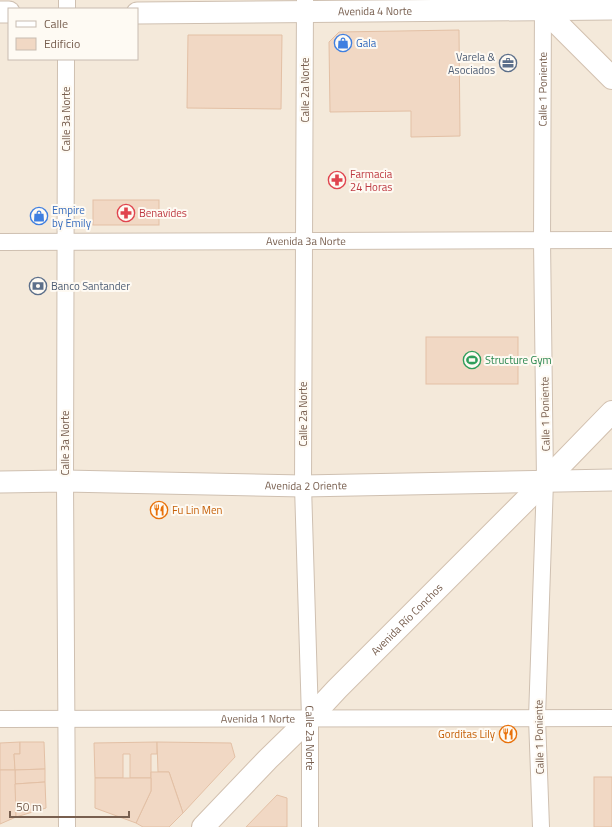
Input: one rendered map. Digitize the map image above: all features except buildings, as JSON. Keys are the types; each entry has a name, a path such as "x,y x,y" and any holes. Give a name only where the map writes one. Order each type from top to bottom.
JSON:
{"main road":[{"path":"540,3 612,78"},
{"name":"Avenida Río Conchos","path":"202,827 612,412"}],"street":[{"name":"Avenida 4 Norte","path":"138,13 305,6 540,3 612,9"},
{"name":"Calle 1 Poniente","path":"540,3 545,481 537,718 541,827"},
{"name":"Calle 2a Norte","path":"305,6 303,486 310,718 310,827"},
{"name":"Calle 3a Norte","path":"66,60 65,481 68,827"},
{"name":"Avenida 3a Norte","path":"0,242 612,240"},
{"name":"Avenida 2 Oriente","path":"0,482 65,481 303,486 612,480"},
{"name":"Avenida 1 Norte","path":"0,719 612,718"}],"shaded area":[{"path":"0,0 612,0 612,827 0,827"}],"place":[{"name":"Gala","path":"343,43"},
{"name":"Varela & Asociados","path":"508,63"},
{"name":"Farmacia 24 Horas","path":"337,180"},
{"name":"Benavides","path":"126,213"},
{"name":"Empire by Emily","path":"39,216"},
{"name":"Banco Santander","path":"38,286"},
{"name":"Structure Gym","path":"472,360"},
{"name":"Fu Lin Men","path":"159,510"},
{"name":"Gorditas Lily","path":"508,734"}]}
